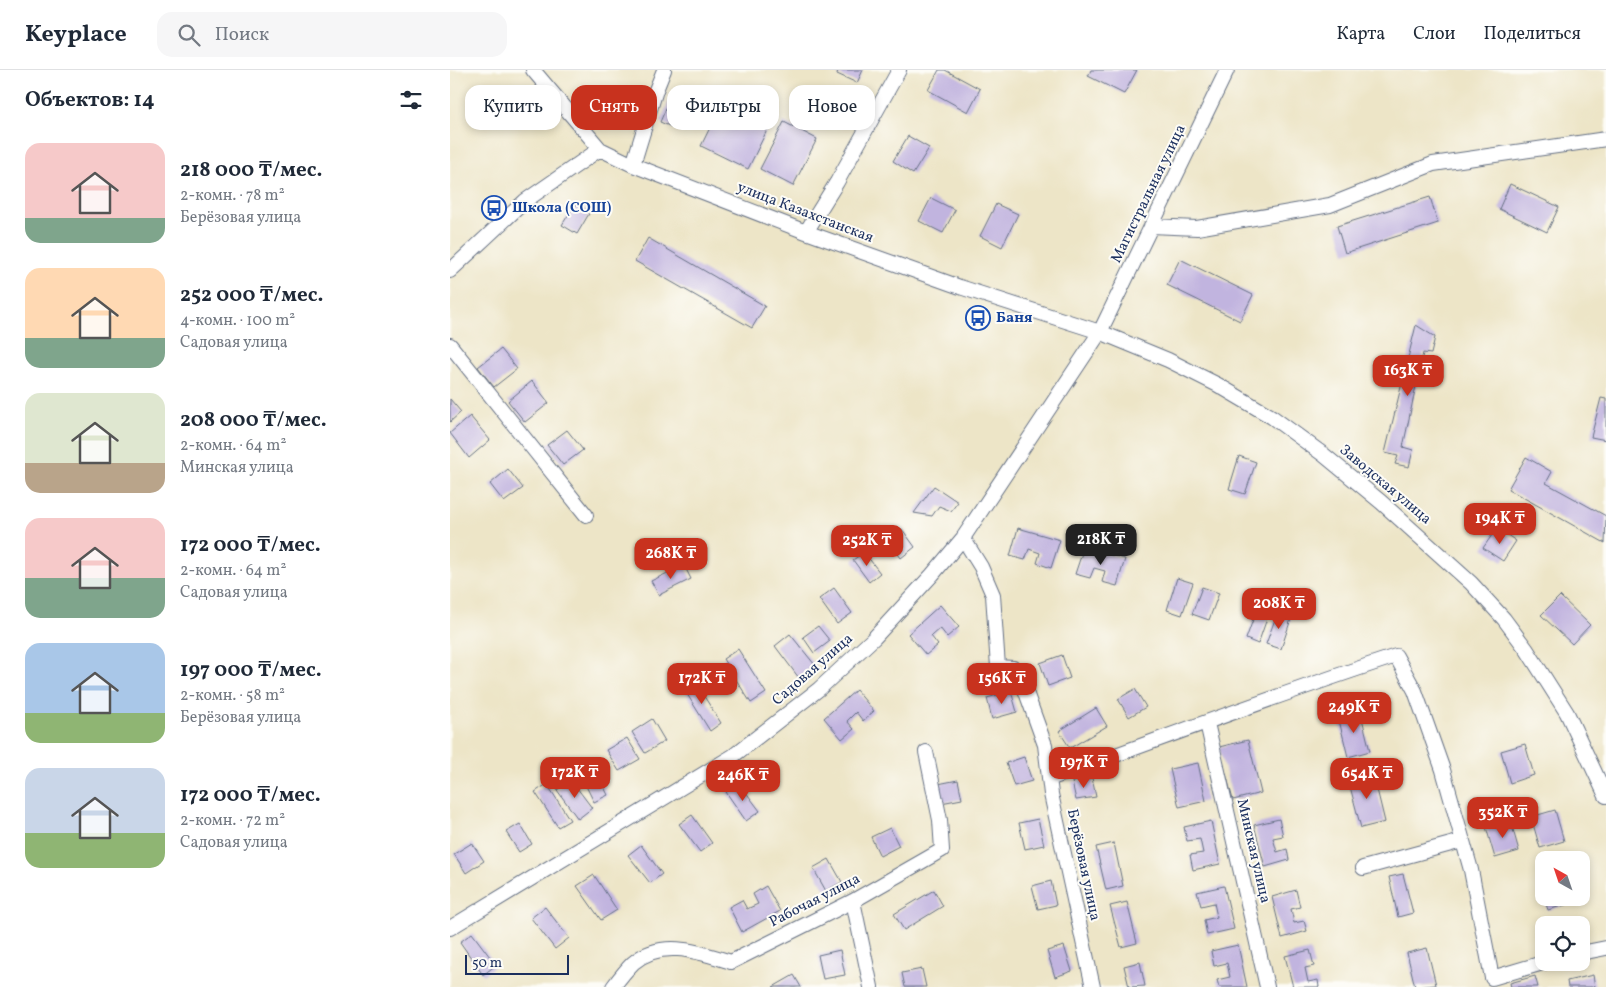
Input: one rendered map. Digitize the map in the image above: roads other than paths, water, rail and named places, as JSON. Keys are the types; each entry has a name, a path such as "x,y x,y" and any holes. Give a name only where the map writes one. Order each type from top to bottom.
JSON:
{"street":[{"name":"улица Казахстанская","path":"533,70 600,148 633,165 806,232 960,287 1100,332"},
{"path":"633,165 664,70"},
{"path":"806,232 838,182 900,70"},
{"name":"Магистральная улица","path":"1100,332 1227,70"},
{"path":"1151,226 1197,228 1330,205 1433,164 1606,139"},
{"path":"450,272 525,201 600,148"},
{"name":"Садовая улица","path":"450,928 733,756 780,722 874,638 963,538 1100,332"},
{"name":"Заводская улица","path":"1100,332 1168,360 1218,385 1272,418 1324,455 1426,541 1471,583 1504,619 1527,650 1566,713 1606,796"},
{"path":"450,346 586,515"},
{"name":"Берёзовая улица","path":"963,538 981,567 993,595 998,667 1013,668 1023,684 1045,744 1049,779 1093,987"},
{"path":"1049,779 1207,723 1282,693 1396,656 1415,691 1443,770 1471,870 1492,978 1535,965"},
{"name":"Минская улица","path":"1207,723 1267,987"},
{"name":"Рабочая улица","path":"613,987 634,962 661,948 694,950 731,962 854,900 942,850 940,820 926,752"},
{"path":"1363,868 1462,841"},
{"path":"854,900 871,987"},
{"path":"1590,951 1606,948"}],"place":[{"name":"Школа (СОШ)","path":"494,208"},
{"name":"Баня","path":"978,318"}]}
